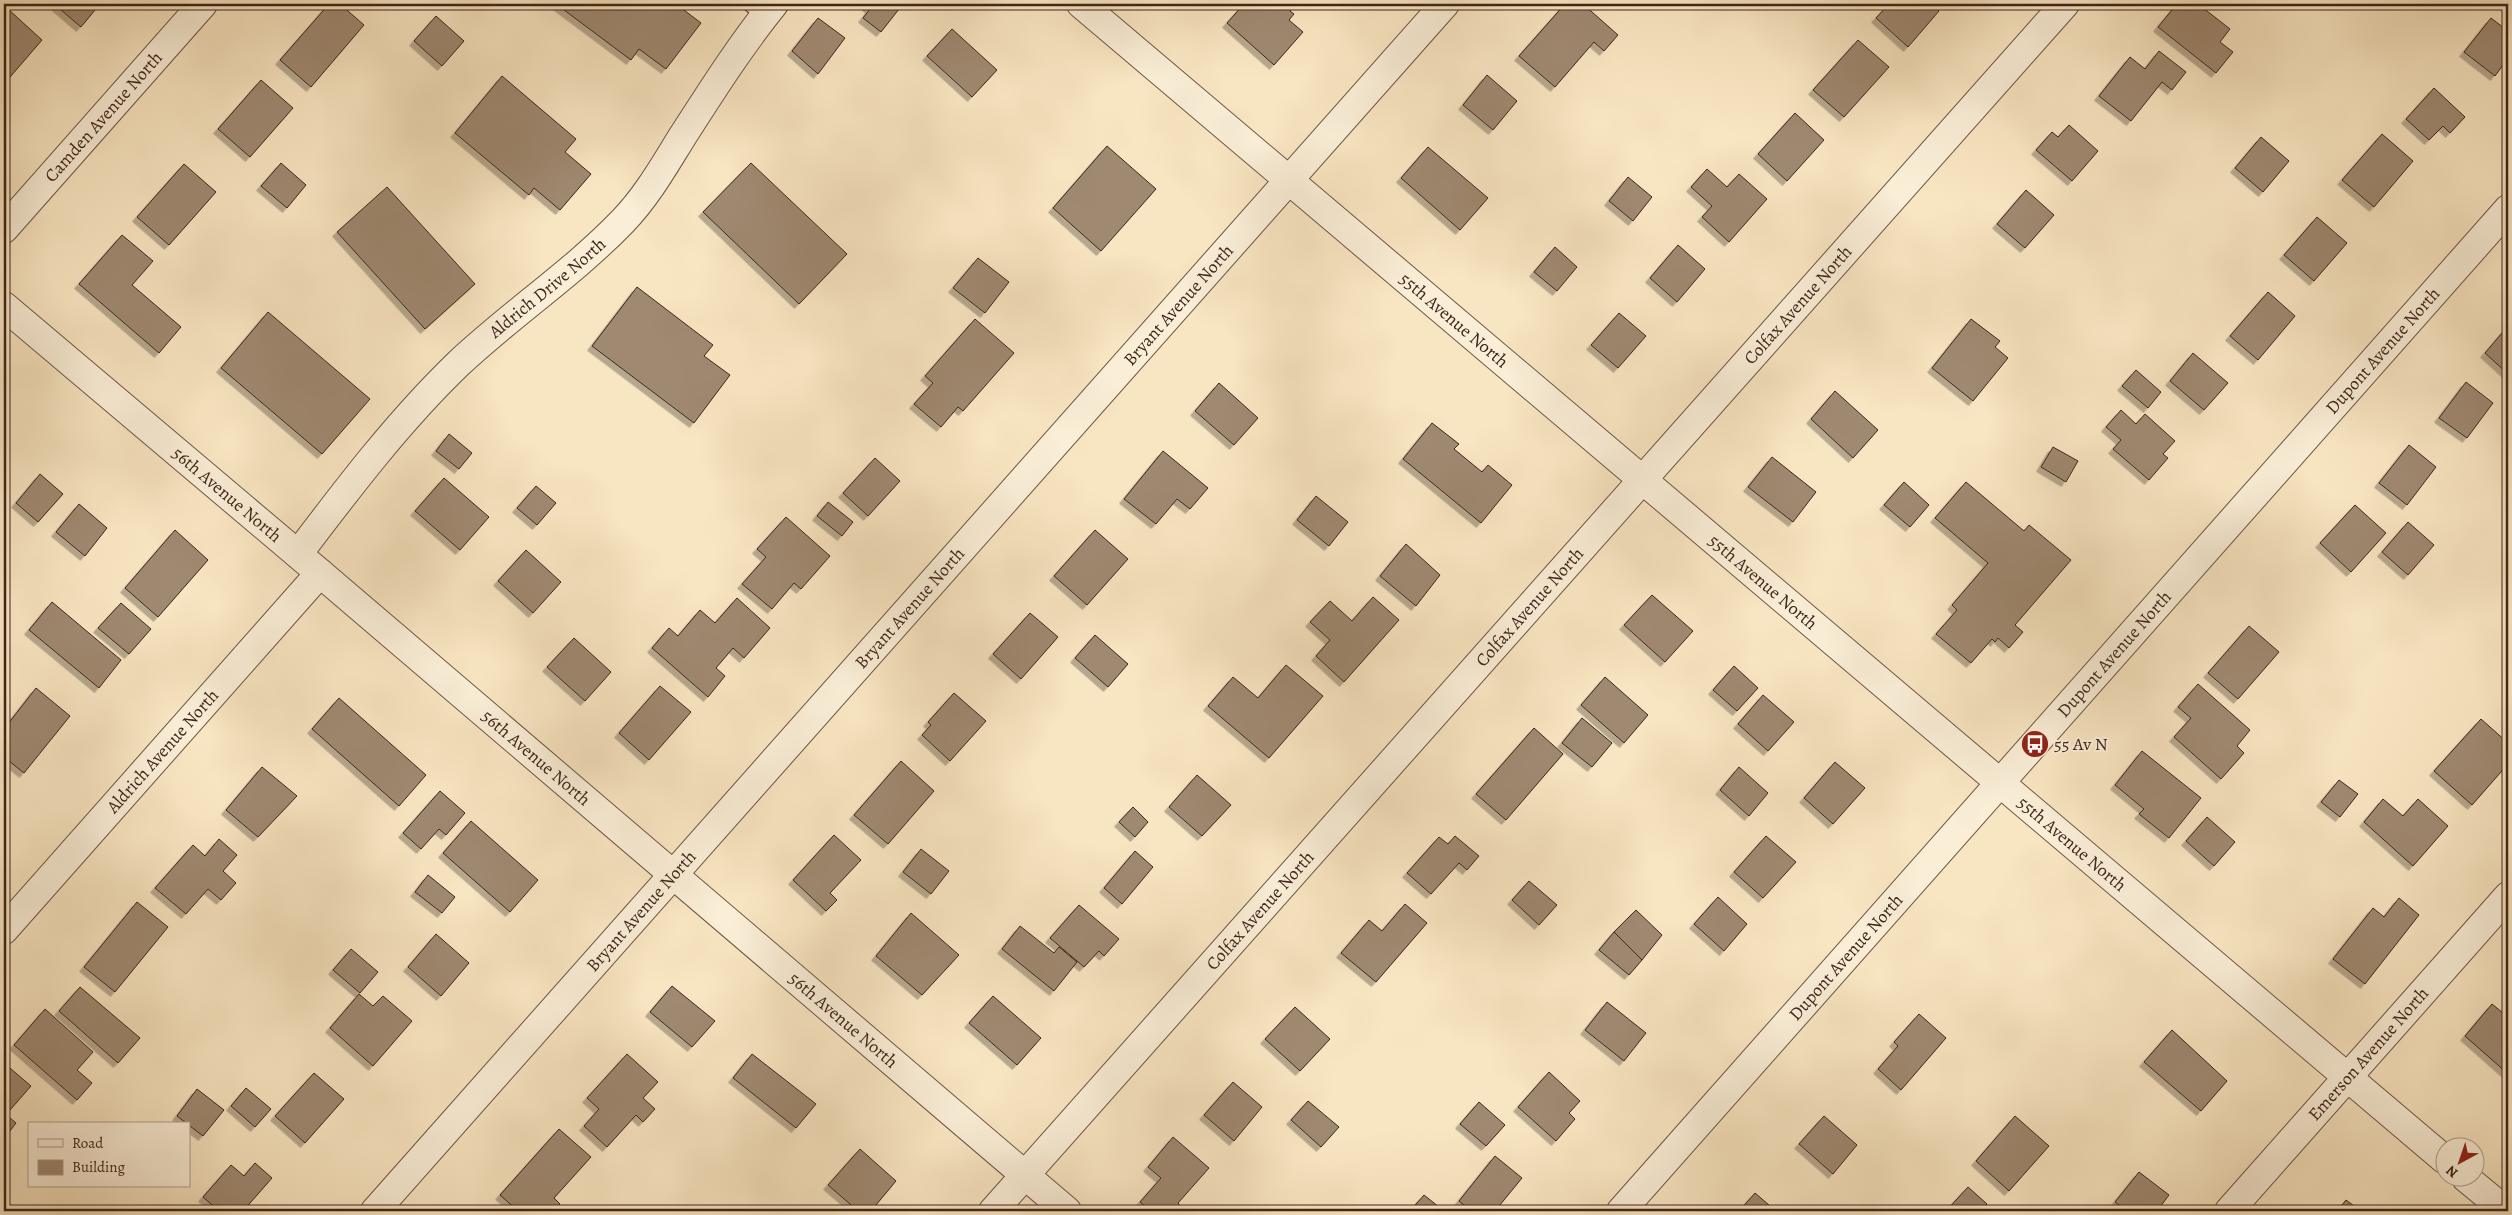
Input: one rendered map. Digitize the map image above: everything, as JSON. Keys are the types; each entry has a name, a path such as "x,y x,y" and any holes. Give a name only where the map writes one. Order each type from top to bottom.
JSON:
{"street":[{"name":"Camden Avenue North","path":"4,229 203,4"},
{"name":"55th Avenue North","path":"1081,4 2434,1150"},
{"name":"Bryant Avenue North","path":"375,1211 1445,4"},
{"name":"Colfax Avenue North","path":"993,1211 2065,4"},
{"name":"Aldrich Drive North","path":"298,554 368,462 427,396 482,343 592,251 625,219 652,185 763,7"},
{"name":"Dupont Avenue North","path":"1620,1211 2508,209"},
{"name":"56th Avenue North","path":"4,306 674,874 1067,1211"},
{"name":"Aldrich Avenue North","path":"4,930 320,573"},
{"name":"Emerson Avenue North","path":"2230,1211 2508,896"},
{"path":"2478,1188 2506,1211"}],"building":[{"path":"54,4 100,4 81,27"},
{"path":"329,4 340,4 364,25 311,87 280,60"},
{"path":"556,4 676,4 701,23 666,69 639,49 631,60"},
{"path":"865,4 903,4 881,32 863,18 870,9"},
{"path":"1244,4 1296,4 1290,11 1294,14 1289,20 1303,32 1274,65 1227,23"},
{"path":"1565,4 1583,4 1618,35 1604,51 1594,42 1555,87 1519,56"},
{"path":"1889,4 1931,4 1939,11 1908,47 1876,18"},
{"path":"2177,4 2198,4 2230,29 2220,42 2233,52 2216,73 2158,27"},
{"path":"8,9 42,40 4,84 4,14"},
{"path":"436,16 464,41 442,66 414,41"},
{"path":"818,18 845,38 818,74 792,51"},
{"path":"2491,18 2508,31 2508,58 2495,76 2464,52"},
{"path":"952,29 997,70 972,97 927,56"},
{"path":"1858,40 1889,67 1844,117 1813,90"},
{"path":"2159,51 2186,72 2172,90 2162,82 2131,121 2099,96 2130,57 2145,69"},
{"path":"1487,75 1517,101 1493,130 1463,105"},
{"path":"502,76 576,139 565,152 591,174 560,210 534,188 529,195 455,133"},
{"path":"261,80 293,108 250,157 218,129"},
{"path":"2434,88 2465,117 2450,133 2443,126 2429,140 2406,119"},
{"path":"1795,113 1824,140 1787,181 1758,154"},
{"path":"2069,125 2098,151 2072,181 2036,150 2052,132 2058,137"},
{"path":"2382,134 2413,161 2374,207 2342,180"},
{"path":"2261,137 2289,161 2263,192 2235,168"},
{"path":"1107,146 1156,189 1101,251 1053,208"},
{"path":"1428,147 1488,198 1460,230 1401,178"},
{"path":"281,163 306,185 287,208 261,186"},
{"path":"751,163 847,254 799,304 703,212"},
{"path":"184,164 216,192 169,245 137,217"},
{"path":"1707,169 1727,187 1739,174 1767,199 1729,242 1702,217 1712,206 1691,187"},
{"path":"1628,177 1652,197 1633,221 1609,201"},
{"path":"387,187 475,284 425,329 337,232"},
{"path":"2026,190 2054,215 2025,248 1997,224"},
{"path":"2317,217 2347,243 2314,281 2284,255"},
{"path":"122,235 153,261 132,285 181,327 159,353 79,284"},
{"path":"1678,245 1705,269 1677,302 1650,278"},
{"path":"1555,247 1577,267 1557,291 1534,272"},
{"path":"978,258 1009,282 985,313 953,288"},
{"path":"637,287 713,345 704,356 730,375 694,423 592,346"},
{"path":"2268,292 2295,316 2258,360 2230,336"},
{"path":"268,312 370,399 322,454 221,368"},
{"path":"1619,313 1646,336 1618,368 1591,345"},
{"path":"975,319 1014,353 963,411 958,407 941,427 914,404 933,383 925,376"},
{"path":"1971,319 2000,341 1995,347 2008,358 1973,401 1932,368"},
{"path":"2508,326 2508,374 2485,353"},
{"path":"2193,353 2228,383 2204,410 2170,381"},
{"path":"2136,370 2161,392 2148,408 2122,386"},
{"path":"2466,382 2493,403 2467,438 2439,418"},
{"path":"1219,383 1258,418 1234,445 1195,411"},
{"path":"1835,391 1878,430 1853,458 1811,419"},
{"path":"2121,410 2136,424 2145,414 2175,441 2163,454 2168,458 2149,480 2113,449 2121,440 2106,427"},
{"path":"1432,423 1459,444 1454,449 1482,472 1488,465 1512,485 1481,523 1403,459"},
{"path":"449,434 472,453 459,469 436,451"},
{"path":"2409,445 2436,467 2407,505 2379,483"},
{"path":"2053,447 2078,461 2066,482 2041,467"},
{"path":"1163,451 1208,488 1190,509 1177,499 1156,524 1124,499"},
{"path":"1772,457 1816,492 1793,522 1748,487"},
{"path":"875,458 900,481 868,516 843,493"},
{"path":"40,474 63,494 38,522 16,503"},
{"path":"444,478 489,517 460,550 415,511"},
{"path":"1904,482 1929,505 1910,527 1884,505"},
{"path":"1966,482 2024,531 2029,525 2071,560 2015,625 2023,632 2009,648 1998,638 1995,642 1992,639 1971,663 1936,634 1957,610 1952,605 1988,563 1935,518"},
{"path":"536,486 556,503 537,525 517,508"},
{"path":"1316,496 1348,522 1329,546 1297,520"},
{"path":"828,502 853,522 842,536 817,516"},
{"path":"79,504 107,528 85,556 56,532"},
{"path":"2355,505 2386,533 2351,572 2320,543"},
{"path":"786,517 830,556 801,589 794,583 772,609 742,584 766,557 757,549"},
{"path":"2408,522 2434,545 2408,575 2382,552"},
{"path":"175,530 208,560 158,617 125,588"},
{"path":"1095,530 1128,559 1087,605 1054,576"},
{"path":"1406,544 1440,575 1416,606 1380,576"},
{"path":"526,550 561,582 533,613 498,581"},
{"path":"1652,595 1693,631 1665,662 1624,625"},
{"path":"1373,597 1399,620 1344,682 1316,656 1330,640 1310,622 1330,601 1352,621"},
{"path":"737,598 770,628 744,658 733,648 716,668 725,676 708,697 652,648 669,628 678,636 700,610 715,623"},
{"path":"52,602 121,660 99,688 29,630"},
{"path":"121,603 151,629 129,654 98,628"},
{"path":"1030,613 1058,637 1021,679 993,654"},
{"path":"2249,626 2279,652 2238,699 2208,673"},
{"path":"1095,635 1128,664 1108,687 1075,658"},
{"path":"574,638 611,672 585,701 547,667"},
{"path":"1286,665 1323,696 1269,758 1208,706 1233,677 1258,698"},
{"path":"1734,666 1758,688 1737,711 1713,690"},
{"path":"1605,677 1648,715 1624,743 1581,705"},
{"path":"2198,684 2250,730 2237,746 2244,753 2221,779 2174,737 2191,718 2178,707"},
{"path":"660,686 691,712 649,760 619,733"},
{"path":"36,688 70,716 24,773 4,757 4,729"},
{"path":"954,693 986,721 950,761 922,735 931,725 928,722"},
{"path":"1763,695 1794,722 1768,751 1738,724"},
{"path":"339,698 426,775 399,806 312,729"},
{"path":"1582,718 1612,743 1592,767 1562,743"},
{"path":"2481,719 2508,743 2508,764 2472,805 2434,771"},
{"path":"1534,728 1563,754 1506,820 1476,794"},
{"path":"2142,751 2201,798 2169,838 2139,814 2144,809 2115,785"},
{"path":"901,761 934,791 888,844 854,815"},
{"path":"1835,762 1865,788 1833,824 1804,798"},
{"path":"262,767 297,796 258,837 226,810"},
{"path":"1739,767 1768,793 1749,816 1720,790"},
{"path":"1197,775 1231,805 1202,836 1169,807"},
{"path":"2339,780 2358,794 2340,817 2321,802"},
{"path":"440,791 465,813 446,835 439,829 421,849 403,833"},
{"path":"2383,799 2403,816 2418,799 2448,826 2413,866 2364,822"},
{"path":"1133,807 1148,822 1135,837 1119,822"},
{"path":"2207,817 2235,842 2214,866 2186,841"},
{"path":"471,821 538,880 510,912 443,853"},
{"path":"834,835 861,860 830,893 837,900 826,911 793,880"},
{"path":"1455,836 1479,856 1467,870 1459,863 1431,894 1407,873 1439,837 1448,844"},
{"path":"1766,836 1796,862 1763,898 1734,872"},
{"path":"219,839 237,855 223,871 236,883 221,900 208,889 186,914 155,888 193,845 205,856"},
{"path":"921,849 949,871 931,894 903,872"},
{"path":"1135,851 1153,867 1122,904 1104,888"},
{"path":"428,875 455,897 442,913 415,892"},
{"path":"1529,881 1557,905 1539,925 1512,900"},
{"path":"1718,897 1747,924 1724,951 1694,924"},
{"path":"2399,898 2419,915 2365,984 2333,959 2373,908 2384,917"},
{"path":"137,902 168,927 115,992 84,967"},
{"path":"1405,904 1427,923 1376,982 1341,953 1369,920 1382,931"},
{"path":"1079,905 1119,939 1104,956 1099,951 1084,967 1050,938"},
{"path":"1636,910 1662,935 1642,960 1614,932"},
{"path":"911,913 959,955 922,995 876,956"},
{"path":"1020,926 1054,953 1059,947 1077,962 1054,991 1002,949"},
{"path":"1614,932 1642,960 1629,975 1599,950"},
{"path":"436,934 469,963 441,996 408,967"},
{"path":"351,949 378,972 360,993 333,970"},
{"path":"672,986 715,1021 692,1047 650,1012"},
{"path":"80,987 140,1038 118,1063 59,1011"},
{"path":"359,994 373,1006 383,996 412,1021 373,1066 330,1028"},
{"path":"993,996 1041,1038 1017,1065 969,1023"},
{"path":"1607,1002 1646,1033 1624,1061 1585,1030"},
{"path":"2492,1004 2508,1017 2507,1073 2465,1036"},
{"path":"1295,1007 1330,1039 1300,1071 1265,1039"},
{"path":"45,1009 93,1052 77,1070 92,1083 77,1100 14,1045"},
{"path":"1919,1014 1946,1038 1901,1090 1878,1069 1898,1046 1894,1042"},
{"path":"2172,1030 2227,1081 2201,1111 2144,1062"},
{"path":"627,1054 658,1082 643,1098 655,1109 643,1122 636,1115 607,1147 584,1126 599,1109 587,1098"},
{"path":"752,1054 816,1104 796,1128 733,1078"},
{"path":"4,1063 31,1086 10,1110 4,1105"},
{"path":"1549,1072 1580,1101 1569,1113 1575,1119 1556,1141 1518,1107"},
{"path":"314,1073 344,1099 305,1143 275,1116"},
{"path":"1233,1082 1262,1107 1234,1141 1204,1115"},
{"path":"246,1088 271,1109 255,1127 231,1106"},
{"path":"197,1089 224,1110 203,1136 190,1126 190,1122 185,1122 177,1116"},
{"path":"1308,1101 1339,1127 1321,1147 1291,1120"},
{"path":"1479,1102 1505,1125 1486,1146 1460,1124"},
{"path":"4,1113 16,1123 4,1139"},
{"path":"1824,1116 1857,1145 1833,1174 1799,1144"},
{"path":"2015,1116 2049,1146 2009,1191 1976,1161"},
{"path":"559,1129 591,1157 554,1198 560,1204 554,1211 518,1211 500,1195"},
{"path":"1173,1137 1209,1168 1178,1203 1183,1209 1181,1211 1151,1211 1140,1202 1161,1178 1148,1167"},
{"path":"860,1149 896,1181 871,1211 858,1211 828,1185"},
{"path":"1495,1156 1522,1178 1495,1211 1471,1211 1459,1201"},
{"path":"255,1163 272,1178 243,1211 219,1211 203,1197 231,1165 244,1176"},
{"path":"2139,1172 2169,1195 2157,1211 2121,1211 2123,1208 2115,1202"},
{"path":"1968,1187 1987,1204 1980,1211 1946,1211"},
{"path":"1755,1193 1776,1211 1739,1211"},
{"path":"1424,1195 1444,1211 1410,1211"},
{"path":"2346,1200 2361,1211 2337,1211"}],"place":[{"name":"55 Av N","path":"2035,744"}]}
